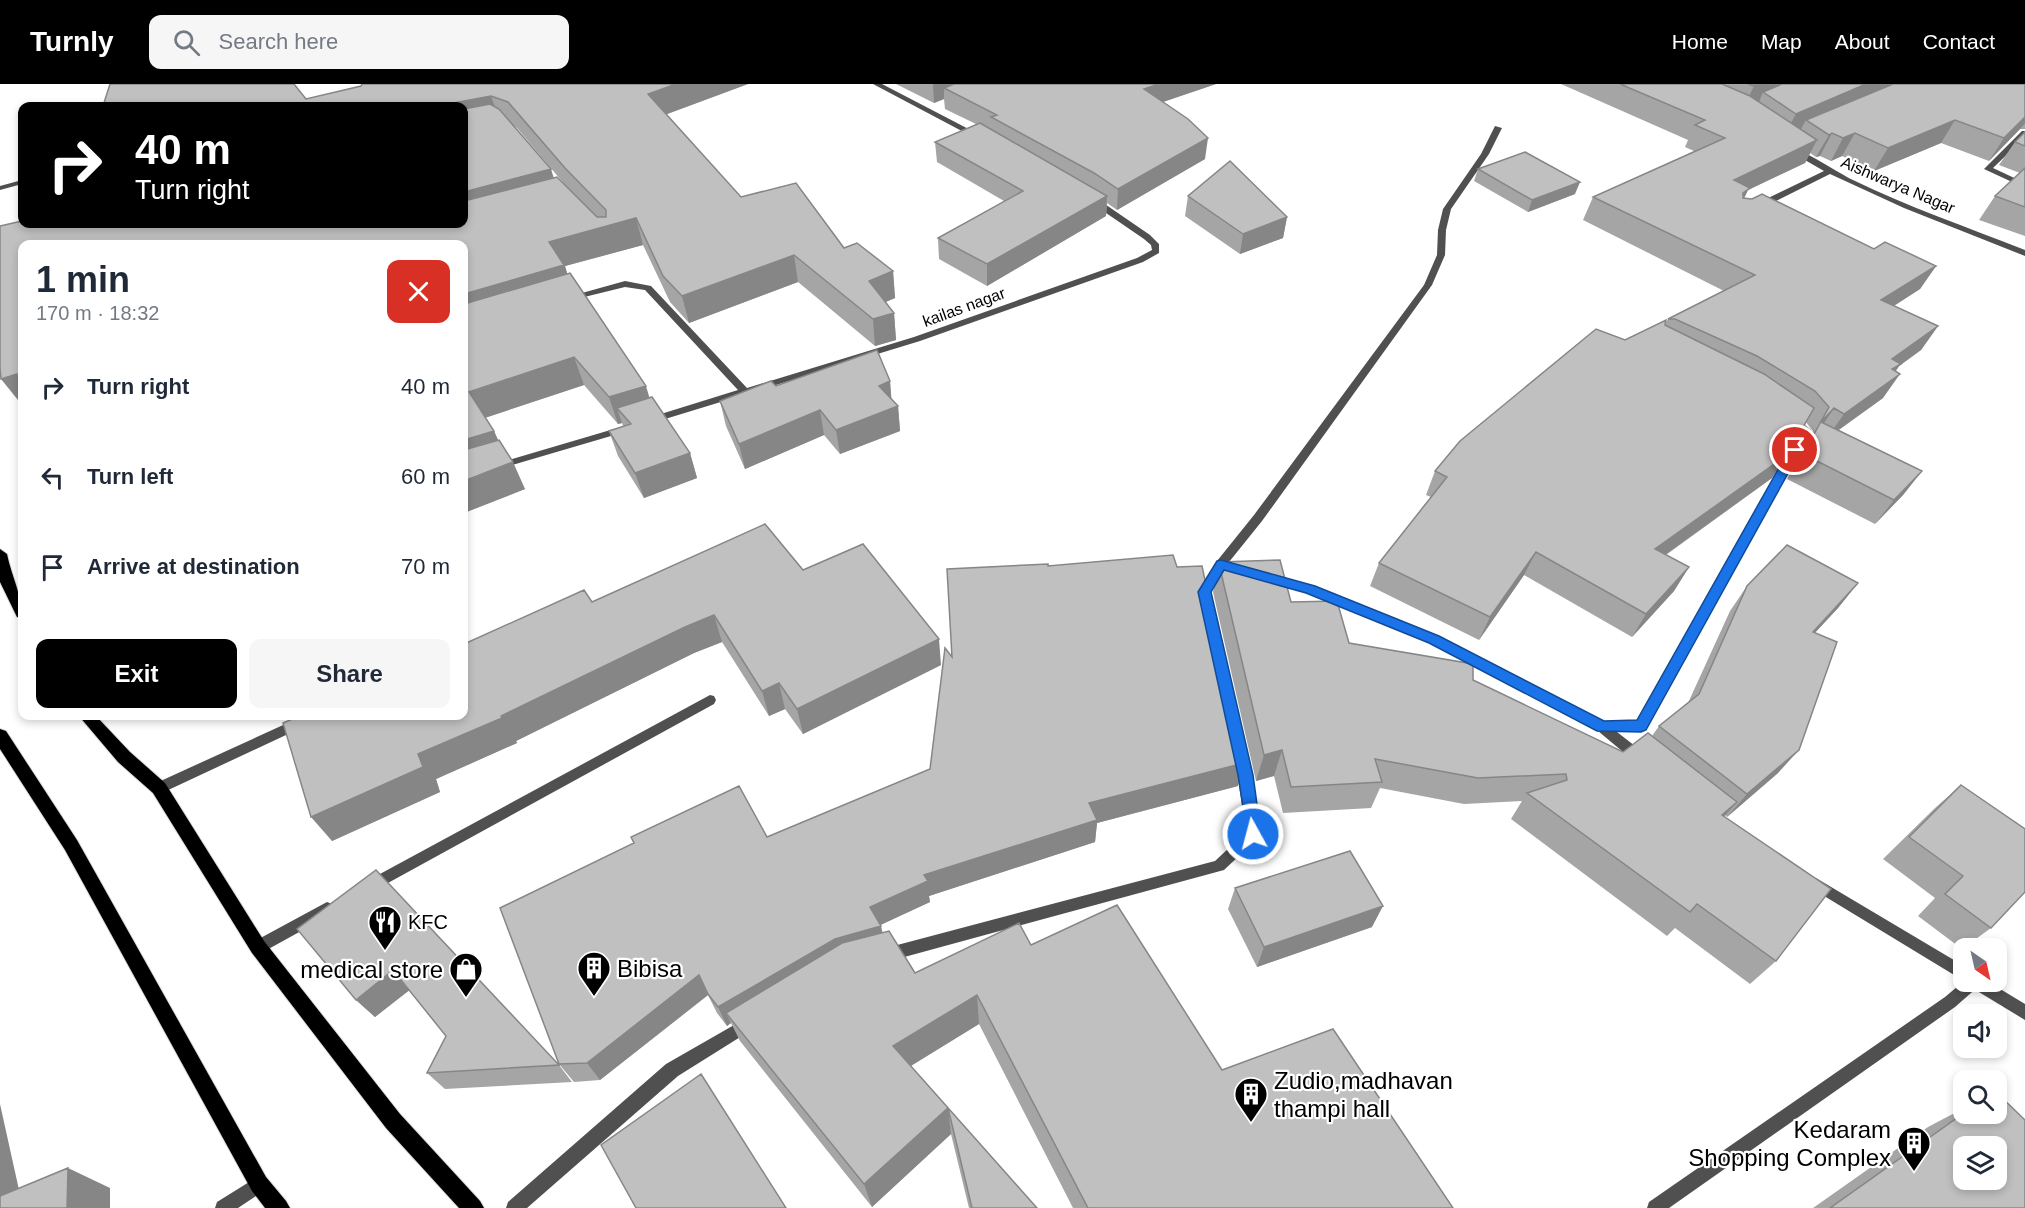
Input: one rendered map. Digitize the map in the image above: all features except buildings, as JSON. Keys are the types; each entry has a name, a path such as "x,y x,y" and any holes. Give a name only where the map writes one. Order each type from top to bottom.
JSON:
{"main road":[{"path":"0,554 5,578 18,605"},
{"path":"91,720 124,757 159,788 258,947 393,1121 473,1208"},
{"path":"0,736 71,845 259,1184 279,1208"}],"street":[{"path":"877,84 936,108 983,138"},
{"path":"1210,615 1205,592 1227,566 1258,518 1428,285 1441,255 1442,230 1447,209 1480,162 1498,128"},
{"path":"2025,133 1988,169 2025,186"},
{"name":"Aishwarya Nagar","path":"1783,142 1828,172 1857,187 2025,253"},
{"path":"1746,213 1828,172"},
{"path":"0,188 18,183"},
{"name":"kailas nagar","path":"642,423 917,339 1140,260 1156,251 1155,244 1147,237 1080,192"},
{"path":"558,301 625,284 648,288 745,392"},
{"path":"1602,727 1641,726 1795,450 1806,430 1779,408"},
{"path":"485,470 631,427"},
{"path":"1255,574 1310,590 1434,640 1602,727 1647,763"},
{"path":"364,889 710,700"},
{"path":"159,788 305,720"},
{"path":"868,960 1219,866 1253,834 1246,775 1238,741"},
{"path":"1805,877 1953,967"},
{"path":"258,947 343,901"},
{"path":"1655,1208 1961,992"},
{"path":"1992,992 2025,1013"},
{"path":"514,1208 672,1070 764,1015"},
{"path":"223,1208 259,1184"}],"place":[{"name":"KFC","path":"385,951"},
{"name":"Bibisa","path":"594,997"},
{"name":"medical store","path":"466,998"},
{"name":"Zudio,madhavan thampi hall","path":"1251,1123"},
{"name":"Kedaram Shopping Complex","path":"1914,1172"}],"route":[{"path":"1253,834 1246,775 1205,592 1221,564 1310,590 1434,640 1602,727 1641,726 1795,450"}]}
